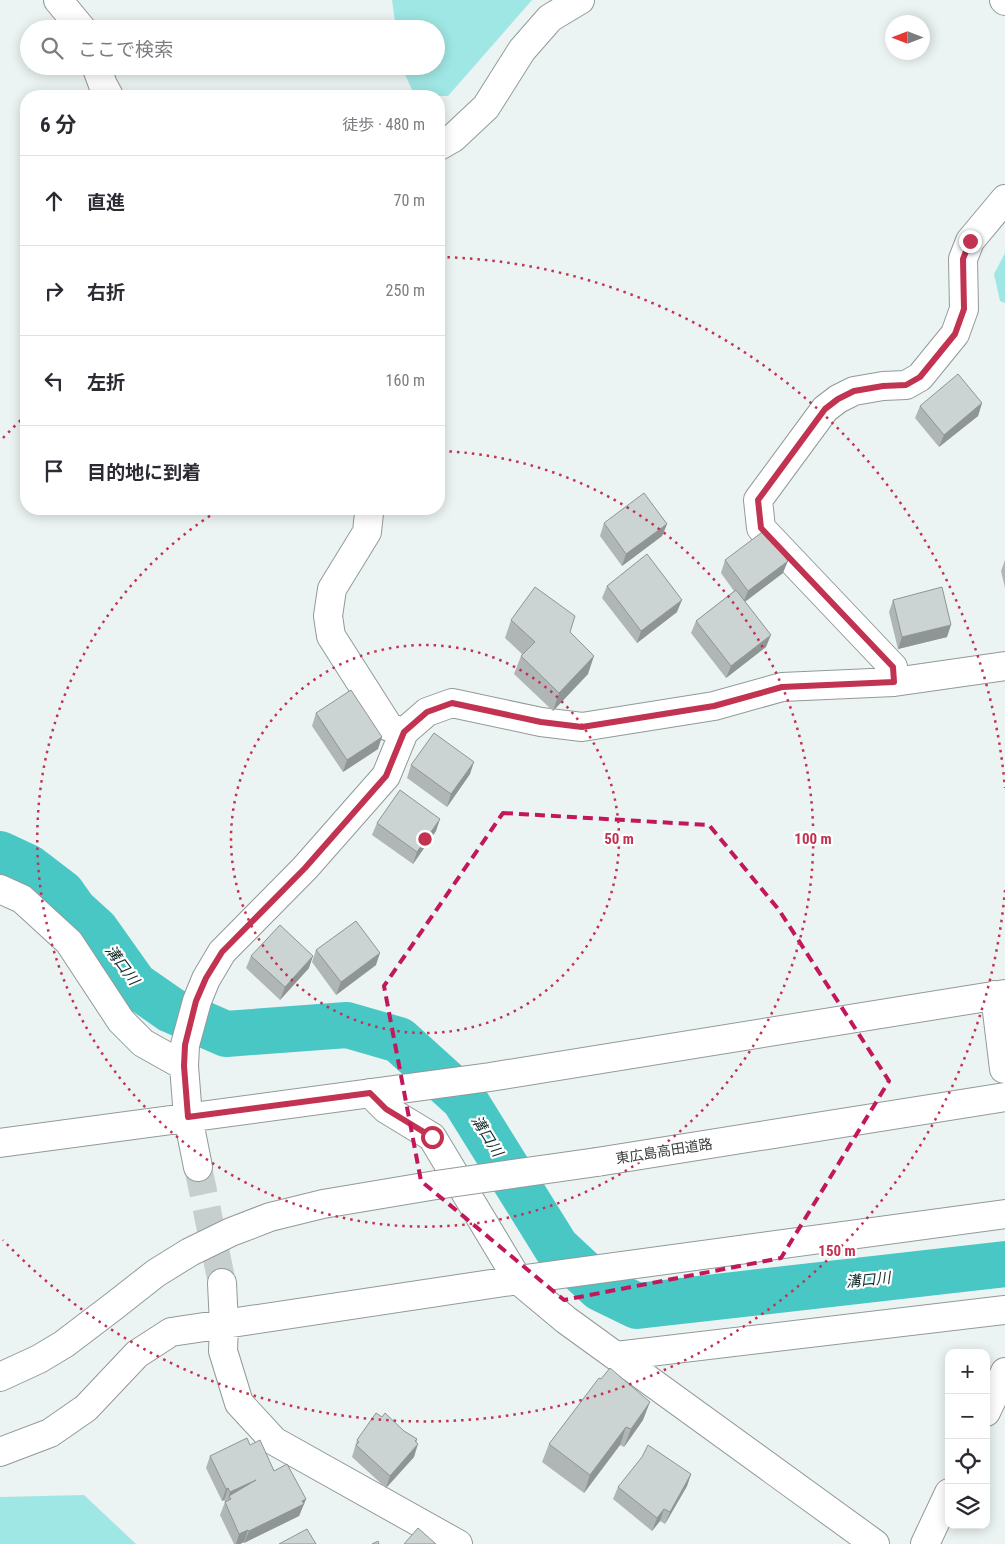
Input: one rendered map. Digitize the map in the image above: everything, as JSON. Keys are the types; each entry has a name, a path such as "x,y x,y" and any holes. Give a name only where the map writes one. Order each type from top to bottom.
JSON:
{"main road":[{"path":"58,0 75,20"},
{"path":"445,143 453,138 486,108 522,50 550,18 580,0"},
{"path":"99,75 106,90"},
{"path":"894,682 893,667 761,528 758,500 825,409 838,399 854,391 883,386 906,385 920,377 955,334 964,309 963,259 970,241 1005,199"},
{"path":"369,515 368,532 332,589 328,616 331,636 389,727 404,732"},
{"path":"198,1167 188,1117 185,1056 196,1001 206,978 222,952 305,868 386,776 404,732 427,712 452,703 541,722 582,727 714,706 782,687 894,682 1005,666"},
{"path":"0,889 22,899 69,942 121,1021 143,1044 185,1056"},
{"path":"0,1143 490,1077 1000,994 1004,1069"},
{"path":"370,1093 386,1109 432,1137 518,1280 566,1320 875,1544"},
{"name":"東広島高田道路","path":"0,1377 39,1359 64,1344 156,1273 190,1252 231,1232 270,1217 323,1204 436,1185 596,1162 1005,1097"},
{"path":"0,1452 50,1433 86,1408 137,1354 171,1332 518,1280 1005,1214"},
{"path":"222,1283 223,1351 239,1403 274,1441 458,1544"},
{"path":"616,1356 1005,1310"},
{"path":"990,1404 1005,1372"},
{"path":"925,1544 945,1502"}],"highlighted area":[{"path":"503,813 709,825 779,910 889,1081 781,1258 564,1300 421,1181 384,986"}],"shaded area":[{"path":"392,0 532,0 448,96 445,96 445,90 412,90 405,75 445,75 445,20 395,20"},
{"path":"1005,253 1005,303 1000,301 994,274"},
{"path":"84,1495 136,1544 0,1544 0,1497"}],"building":[{"path":"958,374 982,403 944,435 920,406"},
{"path":"644,493 667,524 626,554 604,523"},
{"path":"765,530 788,561 748,591 725,560"},
{"path":"647,554 682,600 641,631 607,586"},
{"path":"535,587 575,616 570,632 594,656 559,693 521,656 535,642 511,620"},
{"path":"942,587 951,625 902,637 893,600"},
{"path":"736,590 771,635 731,666 696,621"},
{"path":"351,690 382,737 347,760 316,713"},
{"path":"434,733 474,762 451,794 411,765"},
{"path":"400,790 440,819 417,852 377,823"},
{"path":"356,921 380,953 341,982 316,950"},
{"path":"280,925 313,956 285,987 251,956"},
{"path":"610,1368 650,1402 631,1429 626,1427 590,1475 549,1444 599,1378 601,1379"},
{"path":"376,1413 382,1417 385,1413 404,1431 417,1439 415,1441 418,1444 390,1476 356,1445 359,1442 357,1440"},
{"path":"247,1438 250,1445 260,1440 274,1471 287,1464 306,1499 302,1501 304,1504 239,1534 225,1502 231,1499 229,1496 256,1480 230,1492 228,1488 226,1489 210,1456"},
{"path":"648,1445 691,1474 670,1512 664,1509 657,1518 618,1487 642,1457"},
{"path":"418,1528 436,1544 404,1544"},
{"path":"307,1529 316,1544 279,1544"}],"waterway":[{"name":"溝口川","path":"0,854 28,867 62,893 74,910 96,930 135,985 171,1010 226,1034 347,1025 399,1040 464,1099 556,1247 600,1288 637,1306 1005,1264"}],"tunnel":[{"path":"198,1167 222,1283"}],"route":[{"path":"432,1137 386,1109 370,1093 188,1117 184,1066 185,1045 196,1001 206,978 222,952 305,868 386,776 404,732 427,712 452,703 541,722 582,727 714,706 782,687 894,682 893,667 761,528 758,500 825,409 838,399 854,391 883,386 906,385 920,377 955,334 964,309 963,259 970,241"}]}
